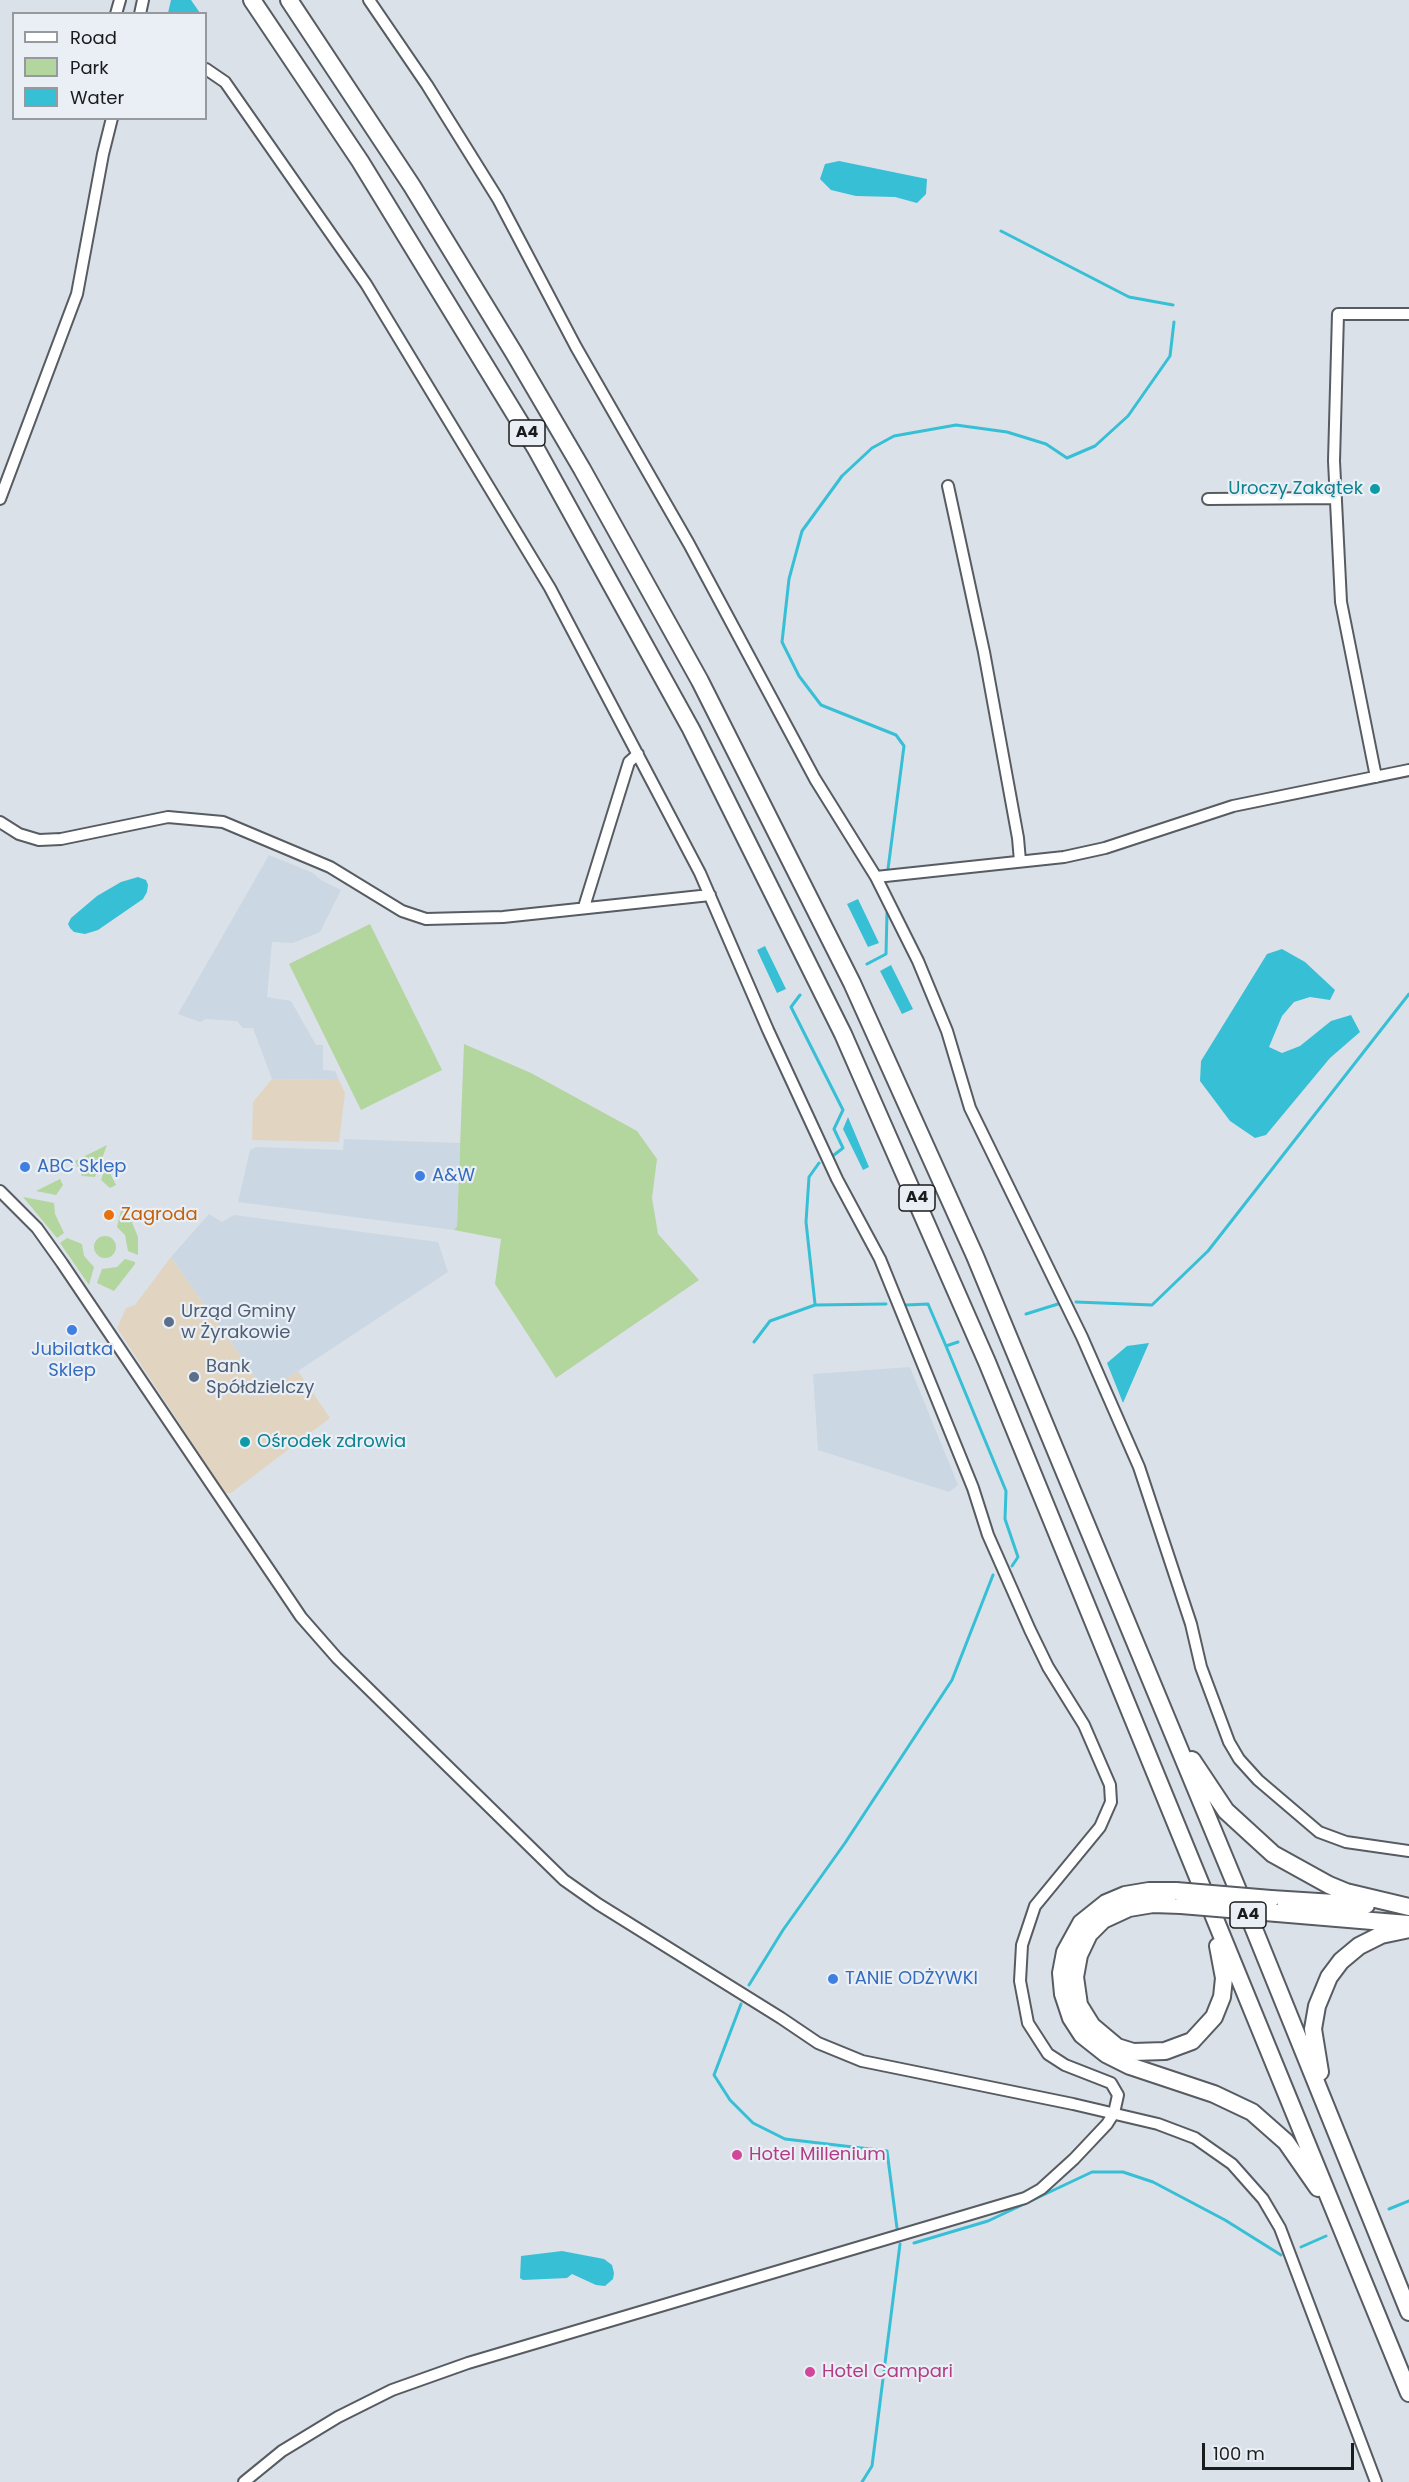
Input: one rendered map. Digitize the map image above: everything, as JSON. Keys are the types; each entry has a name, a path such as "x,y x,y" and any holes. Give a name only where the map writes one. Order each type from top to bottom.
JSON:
{"highway":[{"name":"A4","path":"252,0 360,161 535,447 663,677 772,889 843,1034 943,1258 1409,2393"},
{"name":"A4","path":"289,0 412,186 566,440 700,681 872,1023 975,1256 1409,2312"},
{"path":"1161,1704 1213,1793 1226,1811 1256,1839 1290,1865 1329,1885 1346,1892 1409,1907"},
{"path":"1178,1898 1141,1905 1112,1915 1089,1934 1079,1955 1074,1977 1079,2006 1100,2034 1125,2050 1153,2053 1184,2045 1200,2034 1219,2007 1224,1988 1222,1962 1201,1883"},
{"path":"1346,2236 1301,2160 1263,2120 1221,2097 1130,2066 1106,2055 1082,2035 1071,2018 1063,1994 1061,1973 1065,1952 1082,1923 1106,1903 1125,1894 1149,1891 1178,1898 1274,1906 1409,1924"},
{"path":"1274,1906 1409,1907"},
{"path":"1333,2126 1314,2042 1314,2016 1320,1996 1335,1968 1359,1946 1381,1935 1409,1929"}],"street":[{"path":"369,0 427,85 498,199 576,347 694,553 815,779 876,877 918,961 947,1032 970,1108 1082,1337 1139,1467 1191,1624 1201,1667 1228,1742 1239,1759 1258,1780 1318,1832 1346,1842 1409,1851"},
{"path":"207,70 225,82 366,284 550,588 710,895 837,1179 880,1259 973,1488 988,1535 1048,1667 1084,1725 1110,1785 1111,1802 1100,1827 1035,1906 1022,1945 1020,1981 1028,2023 1040,2045 1057,2061 1111,2083 1118,2095 1114,2113 1074,2159 1041,2189 1025,2198 468,2363 392,2390 329,2422 282,2451 244,2482"},
{"path":"0,499 77,294 112,120"},
{"path":"1376,777 1341,602 1334,461 1338,314 1409,314"},
{"path":"948,486 984,652 1018,838 1020,861"},
{"path":"1208,499 1336,498"},
{"path":"584,908 629,762 638,754"},
{"path":"876,877 1064,857 1105,848 1233,806 1409,770"},
{"path":"0,822 19,834 39,840 61,839 168,817 223,822 330,867 402,911 426,919 503,917 710,895"},
{"path":"0,1191 37,1228 62,1263 301,1617 344,1665 564,1880 597,1904 818,2043 862,2061 1114,2113 1171,2128 1207,2145 1237,2169 1274,2214 1288,2245 1376,2482"}],"shaded area":[{"path":"269,855 313,873 321,880 341,890 320,932 293,943 272,942 267,997 291,1001 316,1045 323,1045 323,1070 335,1071 339,1080 272,1079 253,1028 243,1028 237,1021 206,1019 200,1022 178,1014"},
{"path":"272,1079 339,1080 345,1093 339,1142 252,1140 253,1102"},
{"path":"344,1139 460,1143 457,1226 454,1230 238,1202 250,1150 256,1147 343,1150"},
{"path":"209,1214 222,1222 234,1215 438,1242 448,1272 266,1392 171,1257"},
{"path":"171,1257 266,1392 298,1371 330,1418 231,1493 225,1493 117,1328 126,1308 135,1305"},
{"path":"910,1367 958,1485 949,1492 818,1450 813,1374"}],"green space":[{"path":"370,924 442,1070 361,1110 289,964"},
{"path":"464,1044 531,1073 637,1131 657,1159 652,1198 658,1234 699,1280 556,1378 495,1284 501,1239 454,1230 457,1226"},
{"path":"107,1145 95,1177 82,1176 75,1161"},
{"path":"106,1165 116,1185 110,1188 101,1180"},
{"path":"60,1179 63,1185 56,1195 36,1191"},
{"path":"23,1197 54,1203 55,1214 64,1233 57,1238"},
{"path":"126,1208 138,1237 138,1255 128,1251 125,1235 117,1227 121,1210"},
{"path":"105,1236 113,1239 116,1247 113,1255 105,1258 97,1255 94,1247 97,1239"},
{"path":"67,1238 82,1244 84,1256 94,1267 89,1285 60,1243"},
{"path":"125,1259 135,1264 114,1291 97,1283 102,1269 117,1267"}],"water":[{"path":"171,0 191,0 199,12 168,12"},
{"path":"839,161 927,179 926,194 917,203 895,197 856,196 831,190 820,179 825,164"},
{"path":"138,877 146,880 148,885 143,899 98,930 85,934 74,932 70,928 68,924 71,918 97,896 121,882"},
{"path":"858,899 879,943 868,947 847,904"},
{"path":"765,946 786,989 777,993 757,950"},
{"path":"1282,949 1305,962 1335,990 1330,1000 1310,997 1294,1002 1282,1016 1269,1047 1282,1053 1300,1046 1331,1021 1351,1015 1360,1032 1330,1058 1266,1135 1255,1138 1230,1121 1200,1081 1201,1061 1267,954"},
{"path":"891,965 913,1009 902,1014 880,971"},
{"path":"848,1117 869,1167 863,1170 843,1129"},
{"path":"1149,1343 1123,1403 1107,1363 1127,1346"},
{"path":"562,2251 604,2259 612,2265 613,2279 605,2286 596,2285 572,2274 567,2278 523,2280 520,2278 521,2256"}],"waterway":[{"path":"1001,231 1129,297 1173,305"},
{"path":"888,869 904,746 896,735 821,705 799,676 782,642 789,579 802,531 842,476 872,448 894,436 956,425 1007,432 1046,444 1067,458 1095,446 1128,416 1170,356 1174,322"},
{"path":"867,964 886,954 887,913"},
{"path":"1076,1302 1152,1305 1208,1251 1409,994"},
{"path":"800,995 791,1007 843,1110 834,1129 843,1148 834,1155"},
{"path":"815,1304 806,1222 809,1177 819,1163"},
{"path":"754,1342 770,1321 815,1305 886,1304"},
{"path":"906,1305 928,1304 946,1346 958,1342"},
{"path":"1026,1314 1058,1304"},
{"path":"946,1346 1006,1491 1005,1519 1018,1557 1012,1566"},
{"path":"749,1985 783,1930 845,1843 952,1680 993,1575"},
{"path":"741,2004 714,2075 730,2100 753,2123 785,2139 887,2151 897,2228"},
{"path":"914,2243 988,2221 1092,2172 1123,2172 1153,2182 1225,2220 1281,2255"},
{"path":"1389,2209 1409,2201"},
{"path":"1301,2247 1326,2236"},
{"path":"862,2482 872,2466 900,2244"}],"place":[{"name":"Uroczy Zakątek","path":"1375,489"},
{"name":"ABC Sklep","path":"25,1167"},
{"name":"A&W","path":"420,1176"},
{"name":"Zagroda","path":"109,1215"},
{"name":"Urząd Gminy w Żyrakowie","path":"169,1322"},
{"name":"Jubilatka Sklep","path":"72,1330"},
{"name":"Bank Spółdzielczy","path":"194,1377"},
{"name":"Ośrodek zdrowia","path":"245,1442"},
{"name":"TANIE ODŻYWKI","path":"833,1979"},
{"name":"Hotel Millenium","path":"737,2155"},
{"name":"Hotel Campari","path":"810,2372"}]}
